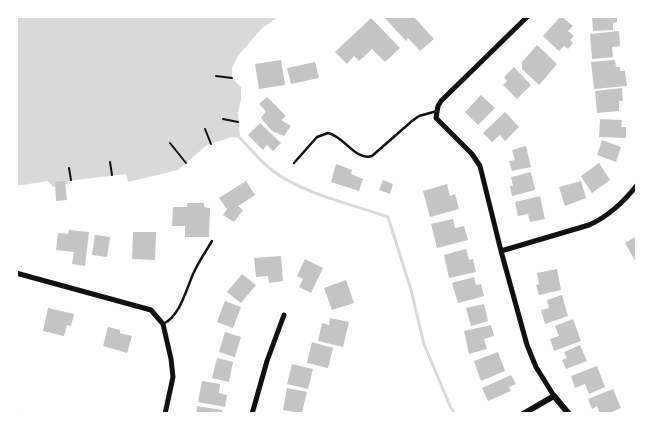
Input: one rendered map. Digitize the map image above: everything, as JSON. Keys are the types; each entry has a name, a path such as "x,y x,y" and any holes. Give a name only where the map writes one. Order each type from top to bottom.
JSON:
{"street":[{"path":"528,16 441,101 436,118 478,161 501,251 530,351 536,367 554,396 569,414"},
{"path":"501,251 589,225 620,204 637,185"},
{"path":"16,273 151,310 163,324 171,359 173,377 165,414"},
{"path":"252,414 264,369 284,315"},
{"path":"523,414 554,396"}],"lane":[{"path":"294,162 317,138 328,133 338,137 361,156 372,156 412,120 437,111"},
{"path":"163,324 170,321 176,312 195,271 212,242"},
{"path":"16,410 18,414"}],"path":[{"path":"216,76 232,78"},
{"path":"223,120 238,122"},
{"path":"205,129 211,144"},
{"path":"170,143 186,163"},
{"path":"110,162 112,175"},
{"path":"69,168 71,180"}],"shaded area":[{"path":"16,16 279,16 261,29 238,56 232,68 232,78 241,87 241,100 238,112 240,138 232,137 207,145 178,170 128,182 126,174 68,181 68,184 53,187 48,181 16,186"}],"building":[{"path":"385,16 413,16 434,39 420,51 408,38 406,41"},
{"path":"561,16 573,26 568,31 574,36 570,40 573,43 568,49 564,46 559,51 543,36"},
{"path":"592,16 617,16 617,22 613,23 613,30 593,31"},
{"path":"371,18 400,48 385,62 372,49 359,61 354,56 347,64 335,52"},
{"path":"619,31 620,46 612,47 613,57 592,59 590,34"},
{"path":"537,45 557,64 539,85 522,69 522,62"},
{"path":"281,60 285,85 259,89 255,64"},
{"path":"615,60 616,67 620,67 620,71 625,71 627,86 594,89 591,62"},
{"path":"315,62 319,78 291,84 287,68"},
{"path":"514,67 531,85 517,99 503,85 507,81 504,77"},
{"path":"622,88 623,101 619,101 619,111 597,113 595,91"},
{"path":"481,95 495,108 478,125 465,112"},
{"path":"267,97 286,116 281,120 291,126 284,136 272,131 261,118 266,111 259,104"},
{"path":"505,112 519,127 505,141 500,135 492,142 483,133"},
{"path":"600,119 622,120 621,127 626,127 626,138 599,137"},
{"path":"260,123 281,143 273,151 267,145 263,150 248,135"},
{"path":"602,140 621,147 616,162 597,155"},
{"path":"526,146 531,167 512,171 509,161 515,160 512,150"},
{"path":"599,163 610,180 592,193 581,176"},
{"path":"336,164 352,170 351,174 363,179 359,191 331,182"},
{"path":"531,172 535,190 512,196 510,186 513,186 511,177"},
{"path":"383,180 393,184 390,194 379,190"},
{"path":"65,181 67,200 56,201 55,182"},
{"path":"246,181 255,195 238,206 243,210 234,222 223,215 227,209 219,198"},
{"path":"581,181 586,198 565,206 559,187"},
{"path":"447,184 450,196 455,194 459,209 430,217 423,191"},
{"path":"540,196 545,219 530,222 528,214 518,216 515,202"},
{"path":"187,203 204,203 204,207 210,208 209,237 185,237 185,226 172,226 173,207 187,207"},
{"path":"453,219 455,228 464,226 468,240 437,248 431,224"},
{"path":"69,230 89,232 85,266 72,264 74,252 56,250 58,233 68,234"},
{"path":"133,232 156,232 155,260 132,259"},
{"path":"95,235 110,237 107,257 92,255"},
{"path":"637,236 637,264 625,243"},
{"path":"466,249 469,260 473,259 476,272 449,278 444,255"},
{"path":"281,256 283,281 269,283 268,276 256,277 254,258"},
{"path":"305,259 323,268 311,293 299,287 303,279 297,276"},
{"path":"557,269 561,290 539,295 536,285 539,284 537,273"},
{"path":"242,274 256,285 241,303 227,292"},
{"path":"474,277 476,285 481,284 484,296 458,303 452,283"},
{"path":"346,280 354,303 332,310 324,288"},
{"path":"562,295 568,316 545,324 541,310 549,308 547,300"},
{"path":"225,301 241,307 233,328 217,322"},
{"path":"484,304 488,321 471,326 466,308"},
{"path":"48,308 74,314 71,326 67,325 64,336 43,331"},
{"path":"330,318 349,322 343,347 318,341 322,323 329,325"},
{"path":"573,319 581,341 554,351 550,339 559,336 555,326"},
{"path":"491,325 494,336 484,339 487,349 469,354 464,331"},
{"path":"108,327 132,336 127,353 103,346"},
{"path":"225,332 241,337 235,357 219,352"},
{"path":"312,342 333,348 328,368 307,363"},
{"path":"580,345 587,361 566,369 562,360 567,358 564,352"},
{"path":"498,352 505,371 481,381 474,361"},
{"path":"217,358 233,362 229,382 212,378"},
{"path":"292,364 313,369 308,389 287,384"},
{"path":"597,366 605,387 589,394 585,384 575,388 571,376"},
{"path":"511,375 516,384 509,387 511,391 488,401 482,388"},
{"path":"202,381 220,384 219,393 227,395 225,407 198,402"},
{"path":"287,388 307,392 302,413 283,410"},
{"path":"613,389 621,408 607,414 600,414 597,406 592,409 588,399"},
{"path":"197,406 222,410 222,414 196,414"}],"waterway":[{"path":"240,138 264,164 285,179 328,198 388,217 411,290 424,344 455,414"}]}
